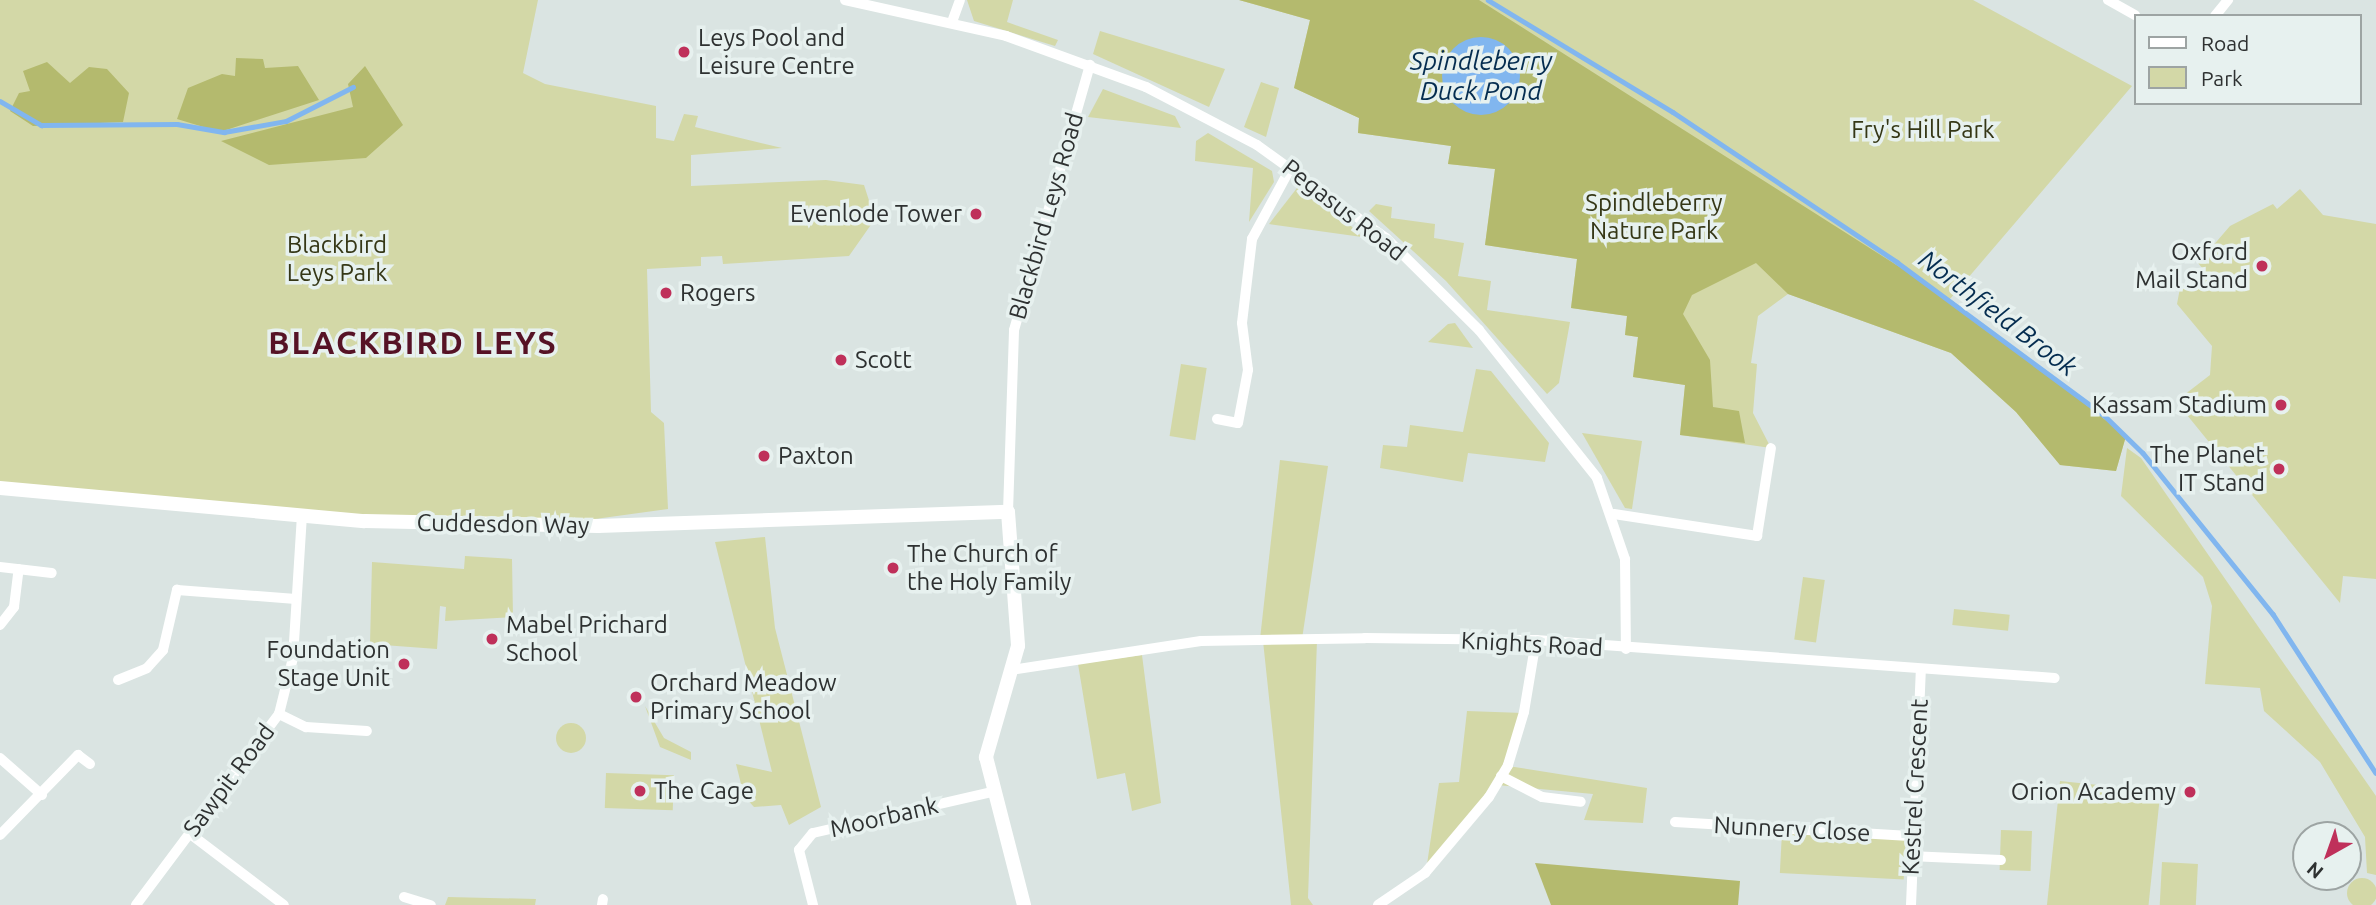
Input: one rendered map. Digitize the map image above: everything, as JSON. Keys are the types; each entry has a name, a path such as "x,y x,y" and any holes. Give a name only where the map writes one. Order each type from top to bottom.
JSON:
{"street":[{"name":"Pegasus Road","path":"845,0 952,22 1090,65 1193,108 1291,167 1385,238 1456,304 1556,419 1614,514 1630,595 1626,649"},
{"path":"952,22 960,0"},
{"path":"2108,0 2134,14"},
{"path":"2217,14 2228,0"},
{"name":"Blackbird Leys Road","path":"1024,905 992,792 987,743 1011,670 1018,616 1008,512 1014,330 1090,65"},
{"path":"1217,419 1238,423 1248,370 1242,323 1252,239 1291,167"},
{"path":"1614,514 1757,536 1771,448"},
{"name":"Cuddesdon Way","path":"0,488 302,516 598,527 1008,512"},
{"name":"Sawpit Road","path":"136,905 279,714 296,599 302,516"},
{"path":"0,568 52,573"},
{"path":"0,625 14,607 19,569"},
{"path":"118,680 147,668 163,650 177,590 296,599"},
{"path":"1378,905 1425,873 1501,776 1524,712 1536,640"},
{"name":"Knights Road","path":"1011,670 1201,641 1536,640 1626,649 2055,678"},
{"name":"Kestrel Crescent","path":"1911,905 1909,856 1921,669"},
{"path":"279,714 306,727 367,731"},
{"path":"0,835 43,795 79,755 90,764"},
{"path":"0,758 43,795"},
{"path":"1501,776 1542,797 1581,802"},
{"name":"Moorbank","path":"813,905 799,850 813,833 992,792"},
{"name":"Nunnery Close","path":"1675,822 1910,836"},
{"path":"189,833 284,905"},
{"path":"1909,856 2001,860"},
{"path":"404,897 433,905"}],"green space":[{"name":"Blackbird Leys Park","path":"0,0 538,0 523,73 545,84 656,106 656,138 674,141 684,114 698,116 695,127 782,148 691,155 691,186 826,180 864,185 875,219 849,256 723,264 722,256 701,257 701,266 647,269 651,412 664,423 668,509 595,519 365,521 0,488"},
{"path":"967,0 1013,0 1007,22 1058,40 1055,46 974,21"},
{"name":"Fry's Hill Park","path":"1239,0 1973,0 2132,86 1950,299 2126,436 2116,471 2060,465 2016,412 1951,353 1788,294 1758,316 1751,363 1757,364 1753,413 1771,448 1680,435 1685,385 1633,377 1638,337 1625,335 1627,316 1571,308 1577,259 1485,245 1495,169 1448,164 1451,146 1358,133 1359,118 1294,88 1310,20"},
{"name":"Spindleberry Nature Park","path":"1239,0 1479,0 1950,299 2126,436 2116,471 2060,465 2016,412 1951,353 1788,294 1756,263 1692,295 1683,314 1710,360 1713,407 1739,411 1745,443 1680,435 1685,385 1633,377 1638,337 1625,335 1627,316 1571,308 1577,259 1485,245 1495,169 1448,164 1451,146 1358,133 1359,118 1294,88 1310,20"},
{"path":"1100,31 1225,69 1209,107 1093,54"},
{"path":"236,58 263,59 265,68 298,66 319,100 220,132 177,119 188,88 222,74 235,76"},
{"path":"47,62 70,83 89,67 107,69 129,93 123,122 33,126 10,111 19,93 30,91 23,71"},
{"path":"365,66 403,125 366,158 269,165 221,141 353,107 348,84"},
{"path":"1261,82 1279,88 1266,137 1244,127"},
{"path":"1103,89 1175,116 1181,128 1088,117"},
{"path":"1208,133 1272,171 1274,182 1249,222 1253,168 1195,161 1196,141"},
{"path":"1297,188 1350,225 1362,237 1269,224"},
{"name":"Kassam Stadium","path":"2300,189 2323,215 2376,224 2376,579 2343,576 2340,603 2187,415 2184,395 2210,375 2212,346 2177,304 2180,288 2203,269 2198,263 2230,226 2273,204 2277,209"},
{"path":"1376,204 1392,207 1391,218 1435,224 1434,238 1464,243 1458,276 1491,281 1487,310 1570,322 1559,383 1547,394 1446,281 1369,211"},
{"path":"1455,323 1473,348 1428,342 1448,324"},
{"path":"1181,364 1207,368 1195,440 1170,436"},
{"path":"1476,369 1491,371 1549,443 1545,462 1468,453 1463,482 1380,468 1383,445 1407,447 1410,425 1463,432"},
{"path":"1582,433 1642,441 1632,509 1625,508"},
{"path":"2127,448 2141,458 2376,796 2376,875 2367,873 2362,821 2355,821 2320,762 2264,711 2260,688 2205,684 2212,606 2203,577 2121,496"},
{"path":"1280,460 1328,466 1302,639 1260,639"},
{"path":"765,537 775,628 821,807 789,825 781,805 754,807 744,796 736,764 772,772 715,542"},
{"path":"465,556 512,559 513,617 445,621 446,607 440,606 437,649 370,644 372,562 464,569"},
{"path":"1803,577 1825,580 1816,642 1794,639"},
{"path":"1954,609 2010,615 2008,631 1952,625"},
{"path":"1317,640 1308,898 1313,905 1291,905 1263,641"},
{"path":"1142,655 1161,803 1132,811 1125,773 1097,779 1078,664"},
{"path":"645,706 664,738 691,752 691,760 660,747"},
{"path":"1467,711 1523,713 1494,788 1426,871 1439,783 1459,782"},
{"path":"571,723 582,727 586,738 582,749 571,753 560,749 556,738 560,727"},
{"path":"1508,766 1647,788 1643,823 1584,820 1593,794 1497,785"},
{"name":"The Cage","path":"606,773 674,775 673,810 605,808"},
{"path":"2060,781 2160,792 2149,905 2047,905"},
{"path":"2001,830 2032,831 2031,871 2000,870"},
{"path":"1782,832 1906,838 1904,879 1780,873"},
{"path":"2162,862 2198,864 2196,905 2160,905"},
{"path":"1535,863 1740,881 1738,905 1551,905"},
{"path":"2362,878 2373,882 2377,893 2373,904 2351,904 2347,891 2362,891"},
{"path":"448,897 536,899 535,905 445,905"}],"water":[{"name":"Spindleberry Duck Pond","path":"1481,37 1496,40 1509,48 1517,61 1520,76 1517,91 1509,104 1496,112 1481,115 1466,112 1453,104 1445,91 1442,76 1445,61 1453,48 1466,40"}],"waterway":[{"name":"Northfield Brook","path":"1488,0 1673,112 1897,262 2104,415 2143,453 2273,614 2376,773"},
{"path":"0,101 41,125 177,124 224,132 286,121 353,87"}],"place":[{"name":"Leys Pool and Leisure Centre","path":"684,52"},
{"name":"Evenlode Tower","path":"976,214"},
{"name":"Oxford Mail Stand","path":"2262,266"},
{"name":"Rogers","path":"666,293"},
{"name":"Scott","path":"841,360"},
{"name":"Kassam Stadium","path":"2281,405"},
{"name":"Paxton","path":"764,456"},
{"name":"The Planet IT Stand","path":"2279,469"},
{"name":"The Church of the Holy Family","path":"893,568"},
{"name":"Mabel Prichard School","path":"492,639"},
{"name":"Foundation Stage Unit","path":"404,664"},
{"name":"Orchard Meadow Primary School","path":"636,697"},
{"name":"The Cage","path":"640,791"},
{"name":"Orion Academy","path":"2190,792"}],"district":[{"name":"BLACKBIRD LEYS","path":"413,342"}]}
